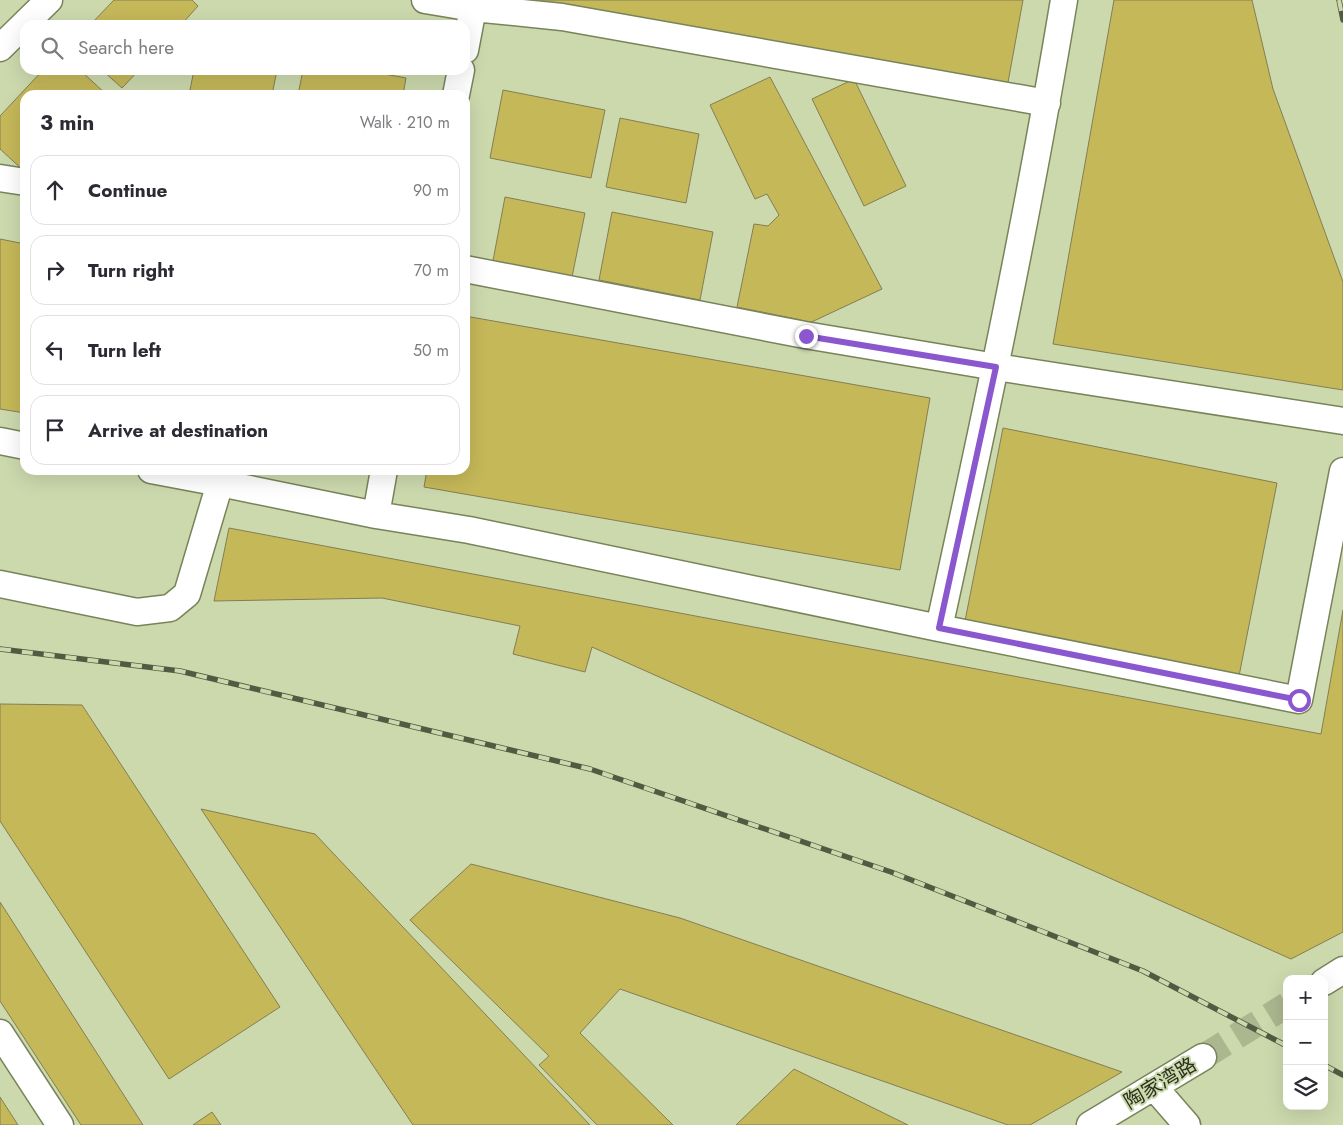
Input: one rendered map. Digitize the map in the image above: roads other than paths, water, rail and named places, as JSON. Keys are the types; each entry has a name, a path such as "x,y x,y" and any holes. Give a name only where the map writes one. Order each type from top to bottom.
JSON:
{"street":[{"path":"29,20 49,0"},
{"path":"425,0 473,8 563,9 1047,103"},
{"path":"939,628 996,367 1047,103 1064,0"},
{"path":"470,24 473,8"},
{"path":"0,48 20,28"},
{"path":"457,90 460,75"},
{"path":"0,178 20,181"},
{"path":"470,270 806,336 1343,421"},
{"path":"0,441 20,445"},
{"path":"178,475 376,515 469,530 939,628 1299,700 1343,471"},
{"path":"376,515 383,475"},
{"path":"0,584 137,612 170,608 187,594 220,483"},
{"path":"1328,979 1343,970"},
{"path":"0,1033 60,1125"},
{"name":"陶家湾路","path":"1090,1125 1203,1057"},
{"path":"1154,1087 1187,1125"}],"tunnel":[{"path":"1203,1057 1283,1007"}],"railway":[{"path":"1339,0 1343,20"},
{"path":"0,649 180,671 590,769 891,872 1143,971 1283,1044"},
{"path":"1328,1067 1343,1075"}]}
